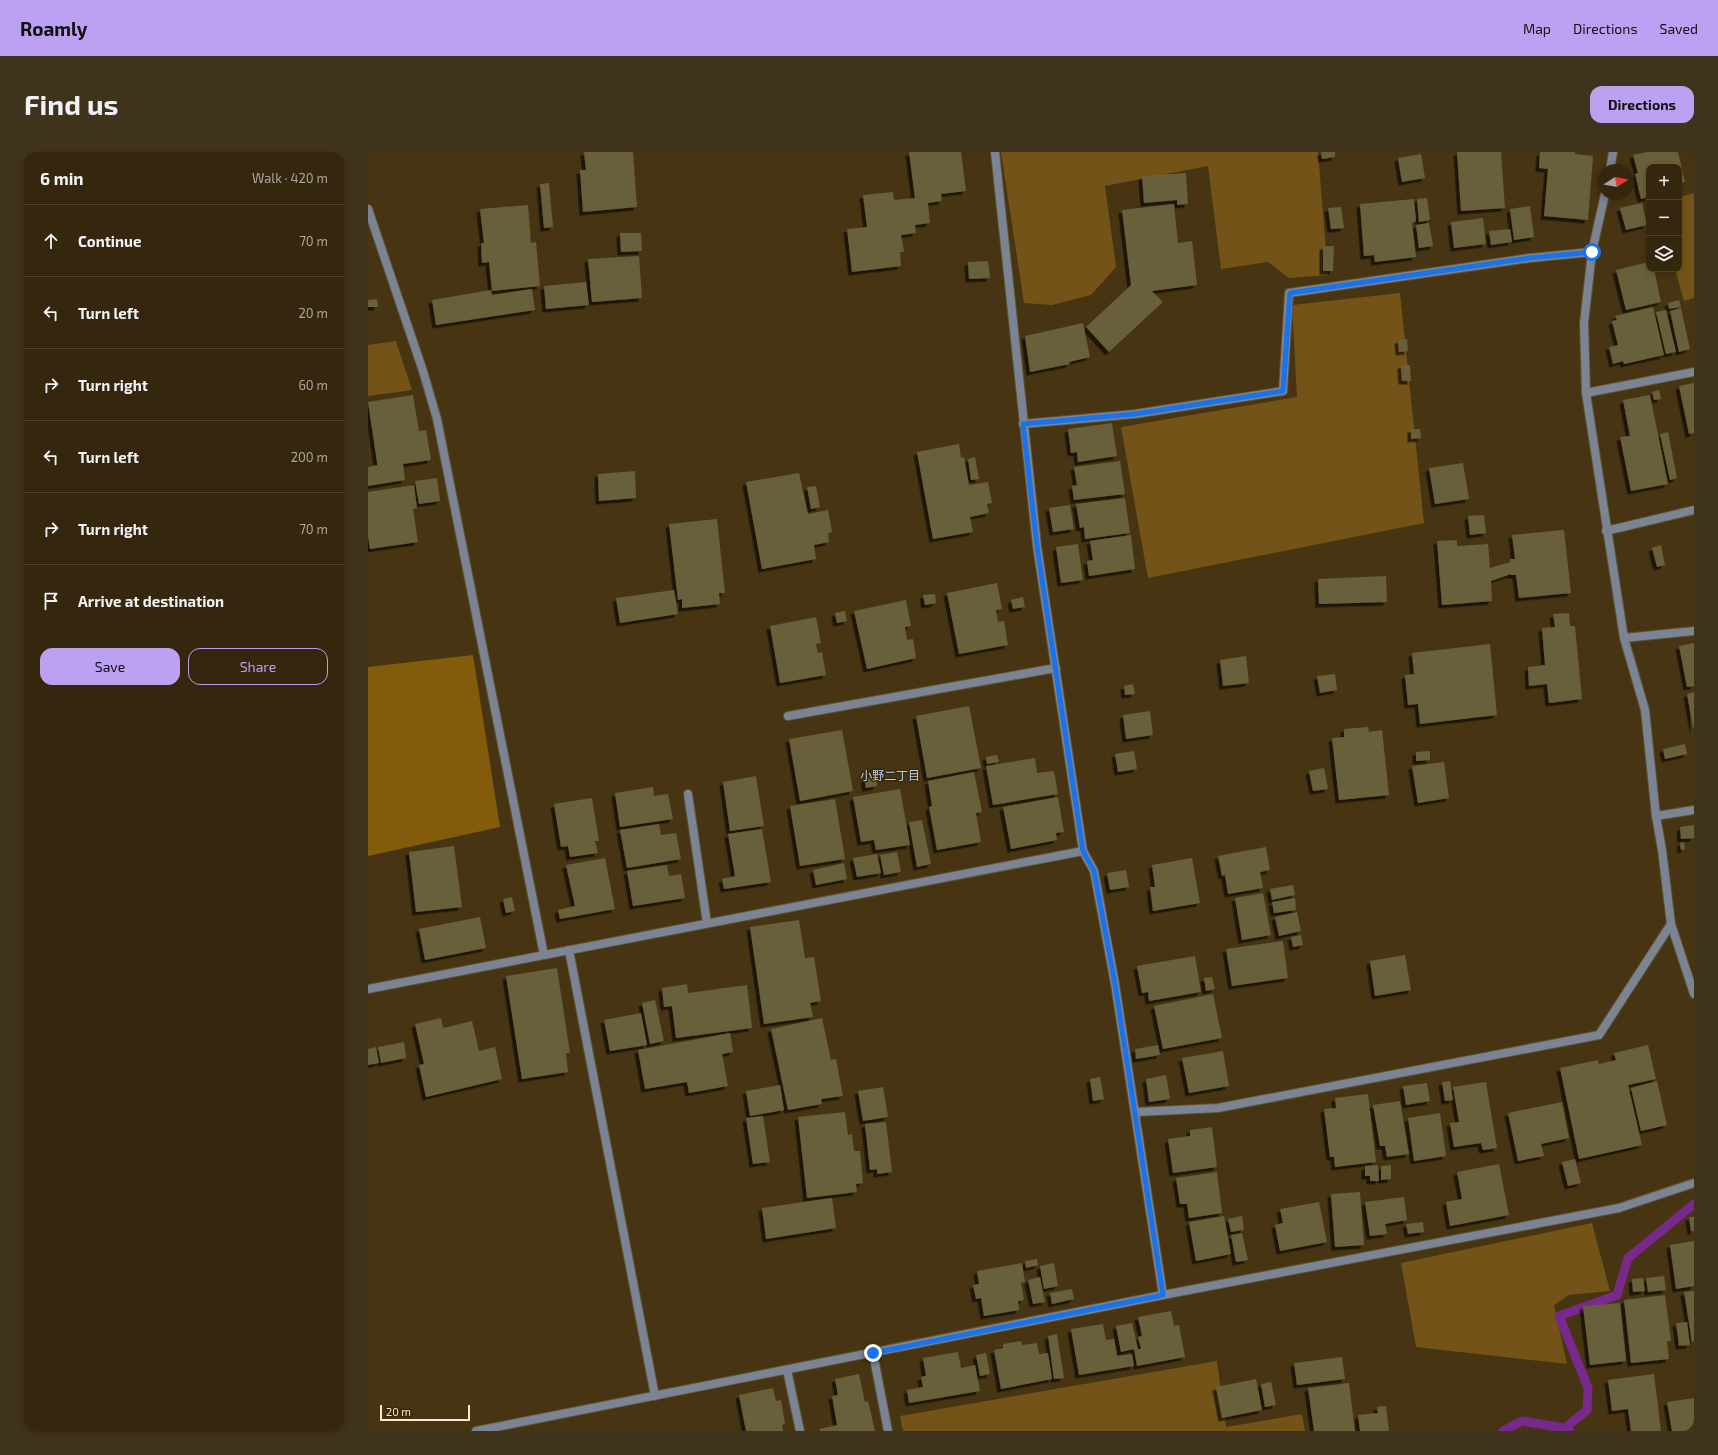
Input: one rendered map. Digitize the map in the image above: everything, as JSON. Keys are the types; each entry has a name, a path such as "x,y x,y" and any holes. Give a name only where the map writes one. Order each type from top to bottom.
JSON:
{"street":[{"path":"995,152 1037,546 1083,851 1094,871 1115,984 1136,1112 1163,1295"},
{"path":"1611,164 1613,152"},
{"path":"1604,200 1592,252 1584,323 1586,393 1606,531 1624,638 1645,710 1656,816 1662,850 1671,924 1694,994"},
{"path":"368,209 423,371 437,419 544,955"},
{"path":"1023,424 1135,414 1283,391 1290,293 1522,259 1592,252"},
{"path":"1586,393 1694,372"},
{"path":"1606,531 1694,510"},
{"path":"1624,638 1694,631"},
{"path":"788,716 1056,668"},
{"path":"688,794 707,923"},
{"path":"1656,816 1694,810"},
{"path":"368,988 1083,851"},
{"path":"1136,1112 1218,1108 1599,1035 1671,924"},
{"path":"569,950 655,1396"},
{"path":"476,1431 1163,1295 1618,1208 1694,1184"},
{"path":"873,1353 888,1431"},
{"path":"787,1370 800,1431"}],"shaded area":[{"path":"1001,152 1318,152 1328,275 1289,278 1268,262 1221,269 1208,166 1105,186 1116,267 1091,295 1052,305 1024,303"},
{"path":"1694,193 1694,298 1684,301 1676,272 1682,272 1682,196"},
{"path":"1400,293 1424,523 1148,578 1121,427 1297,397 1292,305"},
{"path":"396,341 412,390 368,396 368,345"},
{"path":"473,655 500,827 368,856 368,667"},
{"path":"1592,1223 1610,1291 1569,1295 1554,1305 1567,1364 1416,1347 1401,1263"},
{"path":"1217,1361 1226,1427 1302,1414 1305,1431 903,1431 900,1416"}],"building":[{"path":"584,152 633,152 637,207 583,212 580,170 586,170"},
{"path":"909,152 961,152 966,191 941,194 942,201 928,203 930,223 915,225 916,233 901,235 904,252 900,252 901,266 852,272 847,229 867,227 863,195 893,192 894,200 915,198"},
{"path":"1321,152 1335,152 1335,157 1322,159"},
{"path":"1457,152 1501,152 1505,208 1461,211"},
{"path":"1540,152 1575,152 1575,154 1593,156 1588,220 1544,216 1548,169 1539,168"},
{"path":"1647,152 1678,152 1681,164 1646,164 1646,198 1641,199 1635,174 1638,173 1633,155"},
{"path":"1421,154 1425,178 1402,182 1398,158"},
{"path":"1682,169 1685,182 1682,183"},
{"path":"1186,173 1188,204 1177,205 1177,200 1144,203 1142,176"},
{"path":"549,183 553,227 544,228 540,184"},
{"path":"1427,198 1430,220 1419,222 1417,199"},
{"path":"1414,199 1416,221 1412,223 1416,257 1375,262 1374,255 1364,256 1360,204"},
{"path":"1642,203 1646,225 1626,230 1620,208"},
{"path":"1174,204 1178,243 1192,241 1197,285 1152,291 1163,302 1109,352 1086,327 1131,285 1122,210"},
{"path":"528,205 531,243 536,242 540,286 492,291 489,262 482,263 481,243 484,243 480,209"},
{"path":"1530,206 1534,237 1514,240 1510,209"},
{"path":"1341,207 1344,228 1331,229 1328,208"},
{"path":"1483,218 1486,244 1454,248 1451,222"},
{"path":"1429,223 1433,246 1419,248 1416,225"},
{"path":"1510,229 1512,242 1491,245 1489,231"},
{"path":"620,233 641,233 642,251 621,252"},
{"path":"1323,246 1334,246 1333,271 1323,271"},
{"path":"639,256 642,298 592,302 588,259"},
{"path":"988,261 990,278 969,279 968,262"},
{"path":"1646,263 1646,272 1655,272 1661,302 1626,310 1616,270"},
{"path":"586,282 589,305 546,309 544,286"},
{"path":"532,289 535,310 436,325 432,300 491,290 492,295"},
{"path":"377,299 378,307 368,307 368,300"},
{"path":"1679,300 1681,307 1669,309 1668,303"},
{"path":"1653,307 1664,355 1624,364 1623,361 1613,364 1609,347 1618,345 1612,321 1617,320 1615,316"},
{"path":"1681,308 1690,349 1679,352 1670,311"},
{"path":"1666,310 1676,352 1666,354 1656,312"},
{"path":"1083,323 1090,357 1069,362 1070,364 1030,372 1025,336"},
{"path":"1407,339 1408,351 1399,352 1398,340"},
{"path":"1401,365 1410,365 1411,381 1402,381"},
{"path":"1694,383 1694,433 1689,434 1679,386"},
{"path":"1659,390 1661,399 1654,400 1652,392"},
{"path":"413,395 419,431 426,430 431,460 403,464 405,480 368,486 368,467 377,465 378,469 368,402"},
{"path":"1650,395 1668,484 1631,491 1620,437 1630,436 1623,400"},
{"path":"1112,423 1117,456 1078,462 1077,452 1071,453 1068,429"},
{"path":"1411,429 1420,429 1421,438 1411,439"},
{"path":"1668,432 1677,478 1670,480 1660,434"},
{"path":"959,444 961,458 964,457 969,485 988,482 992,503 987,504 989,513 970,517 973,532 933,539 917,452"},
{"path":"975,457 979,479 971,480 968,459"},
{"path":"1120,461 1125,494 1074,500 1072,486 1077,485 1074,467"},
{"path":"1463,463 1469,499 1435,504 1429,468"},
{"path":"635,471 636,498 599,501 598,474"},
{"path":"799,473 808,514 828,510 832,532 828,533 829,542 814,545 816,559 762,569 746,482"},
{"path":"437,478 440,501 419,504 415,481"},
{"path":"414,485 417,508 413,509 418,542 370,549 368,536 368,492"},
{"path":"816,486 820,507 811,509 807,487"},
{"path":"1125,498 1130,533 1085,539 1084,527 1080,528 1076,504"},
{"path":"1070,505 1074,529 1053,532 1049,508"},
{"path":"1484,515 1486,533 1470,535 1468,516"},
{"path":"717,519 725,593 719,593 720,604 682,608 682,599 678,600 669,524"},
{"path":"1564,530 1571,593 1519,598 1516,575 1511,574 1491,581 1492,601 1442,605 1437,541 1457,540 1457,546 1488,544 1490,568 1510,562 1510,559 1515,559 1512,535"},
{"path":"1131,535 1135,569 1089,576 1087,561 1093,560 1090,541"},
{"path":"1078,544 1083,580 1061,583 1056,547"},
{"path":"1661,545 1665,565 1657,567 1652,548"},
{"path":"1386,576 1387,602 1319,604 1318,579"},
{"path":"997,583 1002,609 996,610 998,622 1004,621 1008,645 959,654 947,593"},
{"path":"674,590 678,614 620,623 616,598"},
{"path":"935,594 936,603 925,605 923,595"},
{"path":"1023,597 1025,607 1013,609 1011,600"},
{"path":"906,600 911,626 905,627 907,640 913,639 916,658 867,669 854,611"},
{"path":"845,611 847,621 837,623 835,613"},
{"path":"1569,613 1570,626 1575,626 1582,699 1549,703 1547,684 1529,686 1528,667 1545,665 1542,628 1555,627 1553,614"},
{"path":"816,617 821,643 816,644 818,653 822,652 826,675 780,683 770,626"},
{"path":"1694,643 1694,686 1687,687 1679,646"},
{"path":"1490,644 1497,715 1420,724 1418,704 1408,705 1405,675 1414,674 1412,653"},
{"path":"1246,656 1249,683 1223,686 1220,660"},
{"path":"1335,674 1337,690 1320,693 1317,676"},
{"path":"1133,684 1135,694 1125,695 1124,686"},
{"path":"1694,692 1694,728 1693,728 1687,694"},
{"path":"969,706 981,768 927,778 916,716"},
{"path":"1150,711 1153,735 1126,739 1123,715"},
{"path":"1368,727 1369,732 1382,730 1389,795 1339,800 1332,738 1344,737 1344,729"},
{"path":"842,730 853,791 800,801 789,739"},
{"path":"1685,744 1687,754 1665,759 1663,749"},
{"path":"1134,751 1137,769 1118,772 1115,754"},
{"path":"1430,751 1430,760 1416,761 1416,752"},
{"path":"997,755 999,762 987,764 986,757"},
{"path":"1035,758 1037,773 1054,771 1058,794 993,805 986,766"},
{"path":"1444,762 1449,798 1418,803 1412,766"},
{"path":"1324,768 1328,789 1313,791 1309,771"},
{"path":"974,772 982,812 976,813 981,842 937,850 929,807 932,806 928,781"},
{"path":"756,776 764,826 730,831 723,782"},
{"path":"876,777 877,786 866,788 864,779"},
{"path":"653,787 654,796 668,794 673,819 620,827 615,793"},
{"path":"900,789 910,845 876,850 874,840 861,842 853,797"},
{"path":"1058,797 1064,832 1056,833 1057,840 1011,849 1003,807"},
{"path":"592,798 599,841 595,841 598,853 570,857 568,846 561,847 554,804"},
{"path":"835,799 845,859 800,866 790,806"},
{"path":"922,820 931,864 917,867 909,822"},
{"path":"659,824 661,835 676,833 681,859 627,868 620,830"},
{"path":"1694,825 1694,838 1681,839 1680,827"},
{"path":"762,829 771,882 724,889 722,879 735,876 728,834"},
{"path":"1684,842 1685,849 1681,850 1680,843"},
{"path":"454,846 462,907 416,912 409,852"},
{"path":"1266,847 1270,870 1260,872 1263,888 1228,894 1225,875 1222,876 1218,856"},
{"path":"897,852 901,872 884,875 880,855"},
{"path":"877,854 881,873 857,877 853,858"},
{"path":"605,858 615,909 560,919 558,910 575,906 566,865"},
{"path":"1192,858 1200,903 1153,911 1150,887 1155,887 1152,865"},
{"path":"844,863 847,879 816,885 813,870"},
{"path":"667,865 669,876 681,874 685,898 633,906 627,871"},
{"path":"1126,870 1129,887 1110,890 1107,873"},
{"path":"1293,885 1295,895 1272,900 1270,889"},
{"path":"1263,893 1271,935 1242,940 1235,898"},
{"path":"512,897 515,911 506,913 503,899"},
{"path":"1295,898 1296,910 1274,913 1272,902"},
{"path":"1297,912 1301,931 1279,936 1275,917"},
{"path":"480,917 486,948 425,960 419,929"},
{"path":"799,920 805,958 814,957 821,1001 810,1003 813,1017 764,1024 750,927"},
{"path":"1301,935 1303,945 1293,947 1291,937"},
{"path":"1283,941 1288,978 1232,986 1226,949"},
{"path":"1405,955 1411,990 1375,996 1370,961"},
{"path":"1195,956 1201,992 1149,1001 1148,992 1142,993 1137,966"},
{"path":"557,968 570,1053 566,1053 568,1072 522,1079 506,976"},
{"path":"1212,977 1215,989 1206,991 1204,978"},
{"path":"687,984 688,993 747,985 752,1028 676,1038 672,1006 664,1007 662,988"},
{"path":"1213,994 1222,1038 1163,1049 1154,1006"},
{"path":"655,1000 664,1041 650,1044 642,1003"},
{"path":"641,1013 647,1045 610,1051 604,1020"},
{"path":"441,1018 443,1028 472,1021 479,1051 495,1047 502,1079 426,1097 419,1065 424,1064 415,1024"},
{"path":"822,1018 831,1060 836,1059 843,1096 821,1099 822,1104 788,1110 771,1029"},
{"path":"730,1033 733,1052 722,1054 728,1086 689,1093 687,1082 645,1089 638,1050"},
{"path":"404,1042 406,1058 381,1063 378,1047"},
{"path":"1158,1045 1160,1055 1136,1059 1135,1049"},
{"path":"1648,1045 1656,1079 1628,1085 1642,1145 1579,1159 1560,1068 1598,1060 1599,1064 1616,1060 1614,1053"},
{"path":"376,1047 379,1063 368,1065 368,1049"},
{"path":"1223,1051 1229,1086 1189,1093 1182,1058"},
{"path":"1166,1075 1170,1099 1149,1102 1146,1079"},
{"path":"1100,1077 1104,1099 1093,1101 1090,1079"},
{"path":"1450,1081 1453,1100 1445,1101 1442,1082"},
{"path":"1657,1081 1667,1125 1641,1131 1631,1088"},
{"path":"1486,1082 1497,1148 1483,1150 1481,1143 1454,1147 1450,1123 1459,1122 1453,1087"},
{"path":"1427,1083 1430,1101 1406,1105 1403,1086"},
{"path":"780,1085 784,1110 750,1116 746,1091"},
{"path":"883,1087 888,1117 863,1121 858,1091"},
{"path":"1368,1094 1376,1162 1335,1167 1334,1157 1330,1157 1324,1109 1336,1108 1335,1098"},
{"path":"1400,1101 1409,1154 1387,1157 1385,1146 1380,1146 1373,1105"},
{"path":"1562,1102 1569,1138 1541,1144 1544,1156 1518,1161 1508,1113"},
{"path":"845,1112 848,1135 852,1134 854,1151 860,1151 863,1183 856,1184 857,1192 807,1198 798,1117"},
{"path":"1440,1113 1446,1156 1414,1161 1408,1118"},
{"path":"763,1116 770,1162 753,1164 746,1118"},
{"path":"886,1122 892,1172 877,1174 877,1169 870,1170 865,1124"},
{"path":"1212,1127 1217,1167 1173,1173 1168,1139 1190,1136 1190,1130"},
{"path":"1575,1159 1581,1183 1568,1186 1562,1162"},
{"path":"1499,1164 1509,1215 1450,1226 1446,1202 1462,1199 1457,1172"},
{"path":"1378,1165 1379,1181 1370,1181 1370,1176 1365,1176 1365,1166"},
{"path":"1391,1165 1391,1179 1381,1180 1381,1166"},
{"path":"1217,1172 1222,1213 1189,1218 1187,1204 1180,1204 1176,1178"},
{"path":"1360,1192 1364,1245 1335,1247 1331,1194"},
{"path":"1404,1197 1407,1220 1385,1224 1387,1234 1370,1236 1365,1202"},
{"path":"832,1198 836,1228 766,1239 762,1208"},
{"path":"1319,1202 1327,1242 1280,1251 1275,1225 1283,1223 1280,1209"},
{"path":"1224,1216 1231,1254 1196,1261 1189,1222"},
{"path":"1242,1216 1244,1230 1231,1232 1228,1219"},
{"path":"1689,1217 1694,1217 1694,1231 1691,1231"},
{"path":"1423,1222 1424,1232 1408,1234 1406,1224"},
{"path":"1242,1233 1248,1260 1236,1262 1231,1235"},
{"path":"1694,1241 1694,1286 1676,1289 1670,1245"},
{"path":"1037,1259 1038,1265 1026,1268 1025,1261"},
{"path":"1022,1263 1025,1282 1021,1283 1024,1300 1018,1301 1019,1310 984,1316 981,1298 976,1299 973,1285 979,1284 977,1271"},
{"path":"1054,1263 1058,1286 1044,1289 1040,1266"},
{"path":"1664,1276 1666,1290 1648,1292 1646,1278"},
{"path":"1040,1277 1045,1302 1033,1304 1028,1280"},
{"path":"1643,1278 1645,1291 1633,1292 1632,1279"},
{"path":"1072,1289 1074,1299 1052,1304 1050,1293"},
{"path":"1694,1291 1694,1341 1692,1342 1684,1292"},
{"path":"1665,1295 1671,1341 1667,1341 1669,1359 1631,1363 1624,1300"},
{"path":"1620,1303 1626,1361 1590,1365 1583,1306"},
{"path":"1171,1311 1174,1326 1179,1325 1185,1357 1137,1366 1134,1349 1121,1352 1116,1326 1132,1323 1138,1349 1141,1349 1138,1337 1142,1336 1138,1317"},
{"path":"1687,1322 1690,1345 1679,1346 1676,1323"},
{"path":"1103,1324 1106,1340 1114,1339 1117,1356 1132,1354 1134,1366 1079,1375 1071,1329"},
{"path":"1057,1334 1064,1378 1054,1379 1048,1336"},
{"path":"1021,1341 1022,1345 1037,1343 1039,1354 1048,1353 1052,1379 1001,1389 994,1350 1003,1348 1003,1344"},
{"path":"958,1352 961,1368 975,1365 980,1391 909,1403 907,1390 923,1387 921,1377 926,1376 923,1358"},
{"path":"986,1353 990,1374 980,1376 976,1355"},
{"path":"1342,1357 1345,1379 1297,1385 1294,1363"},
{"path":"859,1374 865,1402 868,1401 875,1431 820,1431 820,1429 837,1425 832,1396 838,1395 835,1379"},
{"path":"1654,1374 1661,1431 1631,1431 1628,1409 1612,1411 1608,1380"},
{"path":"1256,1379 1262,1410 1222,1418 1216,1387"},
{"path":"1271,1382 1276,1405 1265,1407 1261,1384"},
{"path":"1349,1383 1355,1431 1314,1431 1308,1388"},
{"path":"773,1388 776,1401 781,1400 785,1424 782,1425 783,1431 746,1431 739,1395"},
{"path":"1694,1398 1694,1431 1672,1431 1667,1402"},
{"path":"1386,1406 1389,1431 1360,1431 1358,1415 1378,1413 1377,1407"}],"waterway":[{"path":"1565,1428 1587,1410 1588,1388 1559,1316 1617,1295 1628,1258 1694,1204"},
{"path":"1503,1431 1522,1421 1565,1428 1569,1430"}],"district":[{"name":"小野二丁目","path":"890,776"}],"route":[{"path":"873,1353 1163,1295 1136,1112 1115,984 1094,871 1083,851 1037,546 1023,424 1135,414 1283,391 1290,293 1530,258 1592,252"}]}
